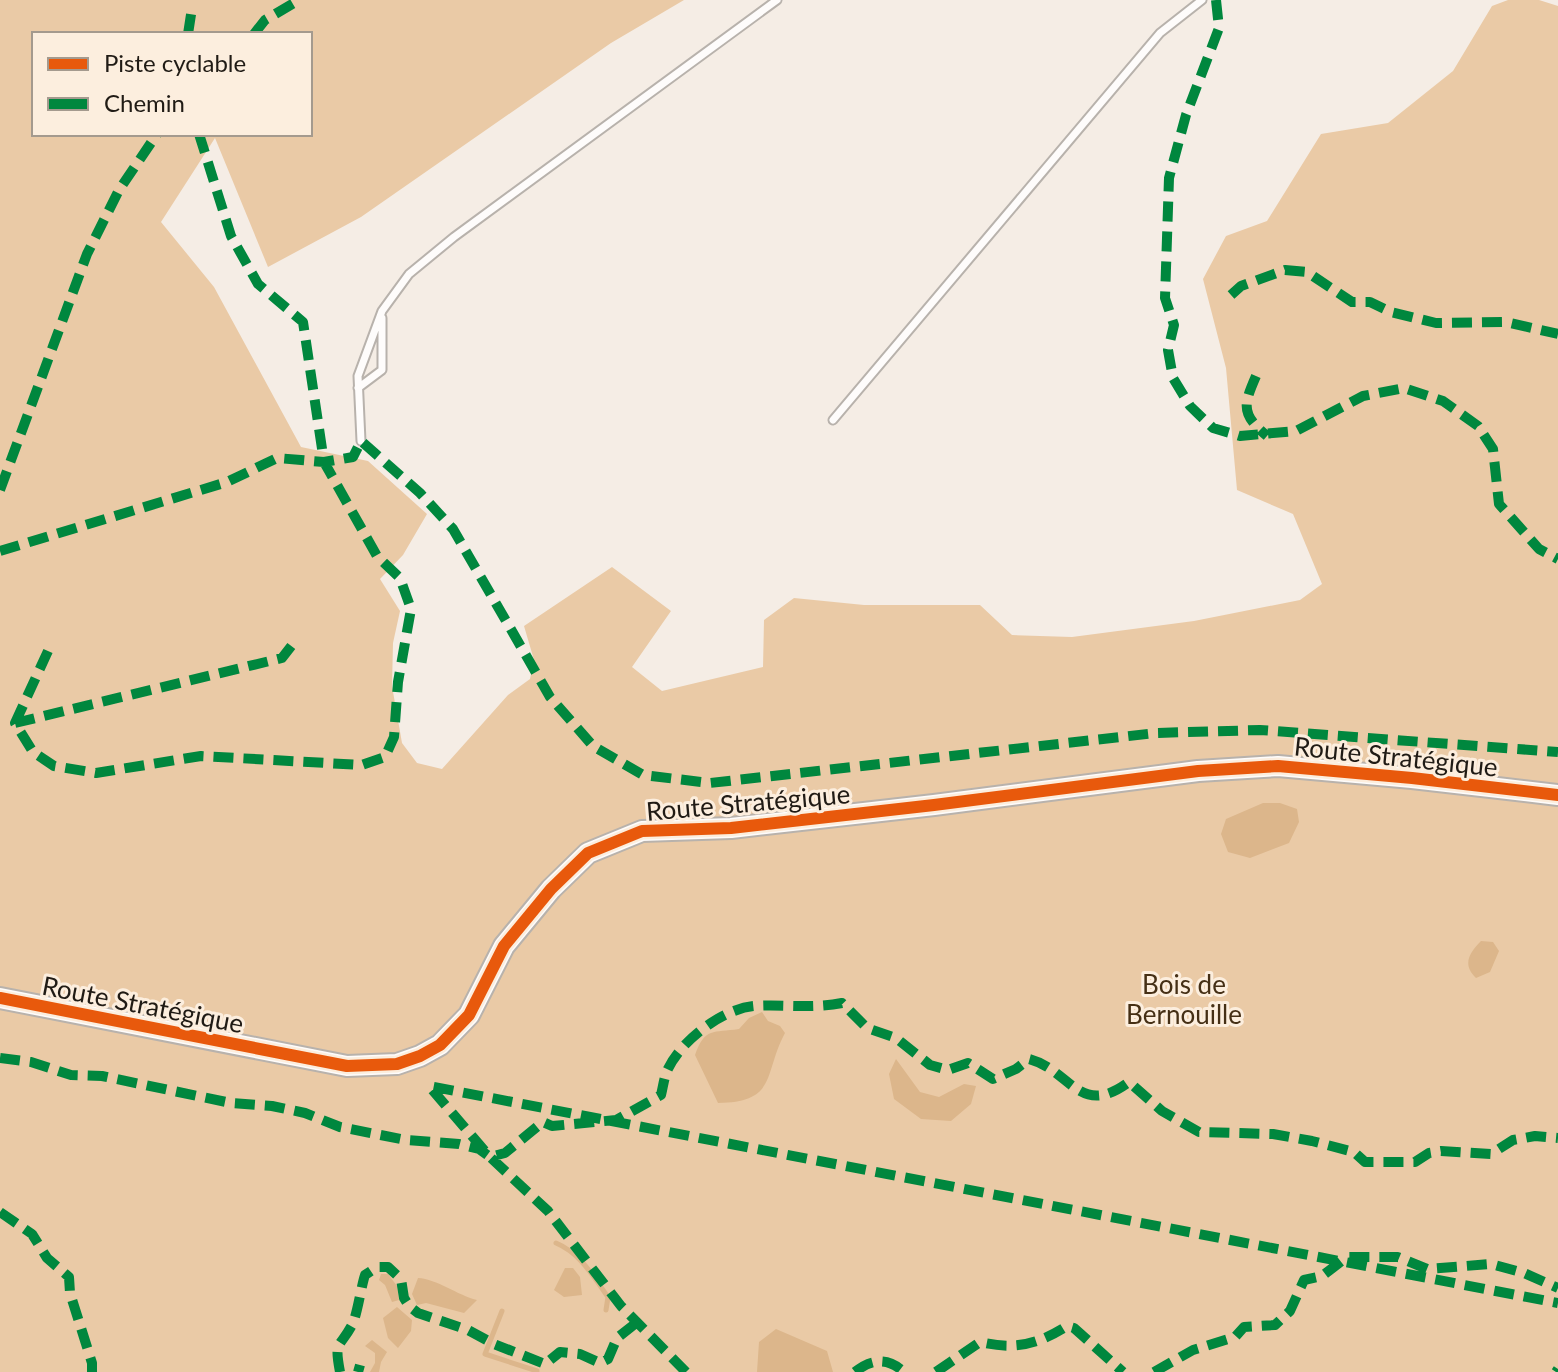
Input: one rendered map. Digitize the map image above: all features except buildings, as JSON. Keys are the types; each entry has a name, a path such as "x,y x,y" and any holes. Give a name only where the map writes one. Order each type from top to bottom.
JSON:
{"street":[{"name":"Route Stratégique","path":"0,998 347,1066 397,1064 440,1045 469,1015 504,946 551,889 588,853 642,831 731,828 1198,771 1278,766 1558,795"}],"lane":[{"path":"361,441 358,376 382,311 409,274 454,237 777,0"},
{"path":"833,420 1160,33 1202,0"},
{"path":"358,388 382,370 382,311"}],"green space":[{"name":"Bois de Bernouille","path":"0,0 684,0 611,43 361,217 268,267 215,138 161,222 214,287 301,447 368,461 427,514 403,555 380,579 400,611 393,643 392,686 402,743 417,763 442,769 508,695 530,679 534,660 524,626 612,567 671,611 632,667 662,691 763,667 764,620 794,598 864,605 980,605 1012,635 1072,637 1194,621 1300,600 1322,584 1293,514 1237,490 1226,368 1203,279 1226,236 1267,221 1321,134 1388,123 1453,71 1492,6 1508,0 1539,0 1558,6 1558,1372 0,1372"}],"shaded area":[{"path":"1263,803 1280,803 1297,809 1299,822 1289,843 1250,858 1228,852 1221,834 1226,819"},
{"path":"1481,941 1493,942 1499,951 1490,972 1476,978 1468,964 1473,950"},
{"path":"762,1012 768,1021 780,1026 785,1033 766,1083 751,1097 718,1103 695,1055 699,1046 711,1033 739,1029 749,1018"},
{"path":"896,1059 920,1092 939,1097 964,1084 976,1086 971,1104 951,1121 921,1119 894,1099 889,1074"},
{"path":"565,1268 573,1268 580,1277 582,1295 564,1297 554,1290"},
{"path":"381,1274 388,1274 397,1286 399,1300 392,1302 385,1285 379,1280"},
{"path":"418,1278 477,1300 464,1313 426,1303 417,1305 412,1294"},
{"path":"397,1307 412,1320 411,1331 398,1348 388,1338 383,1318"},
{"path":"776,1329 827,1351 833,1372 757,1372 759,1342"},
{"path":"372,1340 387,1352 379,1372 370,1372 375,1363 375,1353 365,1346"}],"waterway":[{"path":"556,1243 565,1247 591,1273 608,1297 606,1310"},
{"path":"502,1311 485,1354 537,1371"}],"marked path":[{"path":"256,32 265,20 299,0"},
{"path":"1216,0 1219,28 1186,115 1169,178 1165,298 1174,325 1168,350 1173,378 1190,406 1213,428 1240,436 1296,431 1363,396 1404,388 1443,401 1478,426 1493,449 1499,504 1539,549 1558,559"},
{"path":"188,32 192,8"},
{"path":"0,490 87,254 119,190 156,136"},
{"path":"48,651 15,723 33,752 54,766 96,773 201,756 362,765 385,757 394,737 398,682 411,609 400,578 377,556 324,462 303,322 258,284 231,236 200,136"},
{"path":"1231,295 1241,286 1285,270 1307,272 1352,302 1370,302 1391,312 1436,323 1506,322 1558,334"},
{"path":"1256,376 1247,409 1252,422 1267,436"},
{"path":"0,551 227,482 277,458 324,462 353,457 361,441 420,493 453,529 550,697 593,746 643,775 710,783 1156,733 1260,730 1558,752"},
{"path":"15,723 282,658 296,640"},
{"path":"0,1058 31,1062 71,1075 102,1076 231,1103 272,1106 305,1113 340,1127 406,1140 459,1144 479,1149 490,1157 505,1153 543,1122 552,1126 616,1120 661,1095 667,1071 682,1049 703,1028 729,1013 754,1006 842,1003 867,1028 896,1038 930,1065 948,1070 968,1063 993,1079 1016,1069 1029,1059 1055,1072 1086,1094 1098,1096 1129,1082 1162,1111 1199,1132 1273,1134 1312,1141 1354,1152 1365,1162 1415,1162 1429,1153 1441,1151 1491,1154 1513,1140 1535,1136 1558,1138"},
{"path":"686,1372 621,1306 548,1211 490,1157 429,1086 1558,1303"},
{"path":"0,1212 32,1234 47,1258 69,1277 70,1293 92,1363 92,1372"},
{"path":"1154,1372 1193,1350 1235,1337 1244,1327 1275,1325 1290,1311 1304,1280 1322,1276 1347,1257 1398,1257 1427,1269 1491,1264 1524,1273 1558,1288"},
{"path":"340,1372 339,1346 354,1321 365,1275 377,1267 388,1267 401,1279 404,1298 418,1313 468,1330 545,1364 560,1352 580,1354 600,1363 608,1359 617,1338 636,1323"},
{"path":"936,1372 980,1342 1004,1346 1025,1344 1046,1338 1067,1326 1074,1328 1123,1372"},
{"path":"855,1372 873,1362 885,1362 904,1372"},
{"path":"358,1372 360,1365"}],"cycle path":[{"path":"0,998 347,1066 397,1064 440,1045 469,1015 504,946 551,889 588,853 642,831 731,828 1198,771 1278,766 1558,795"}]}
